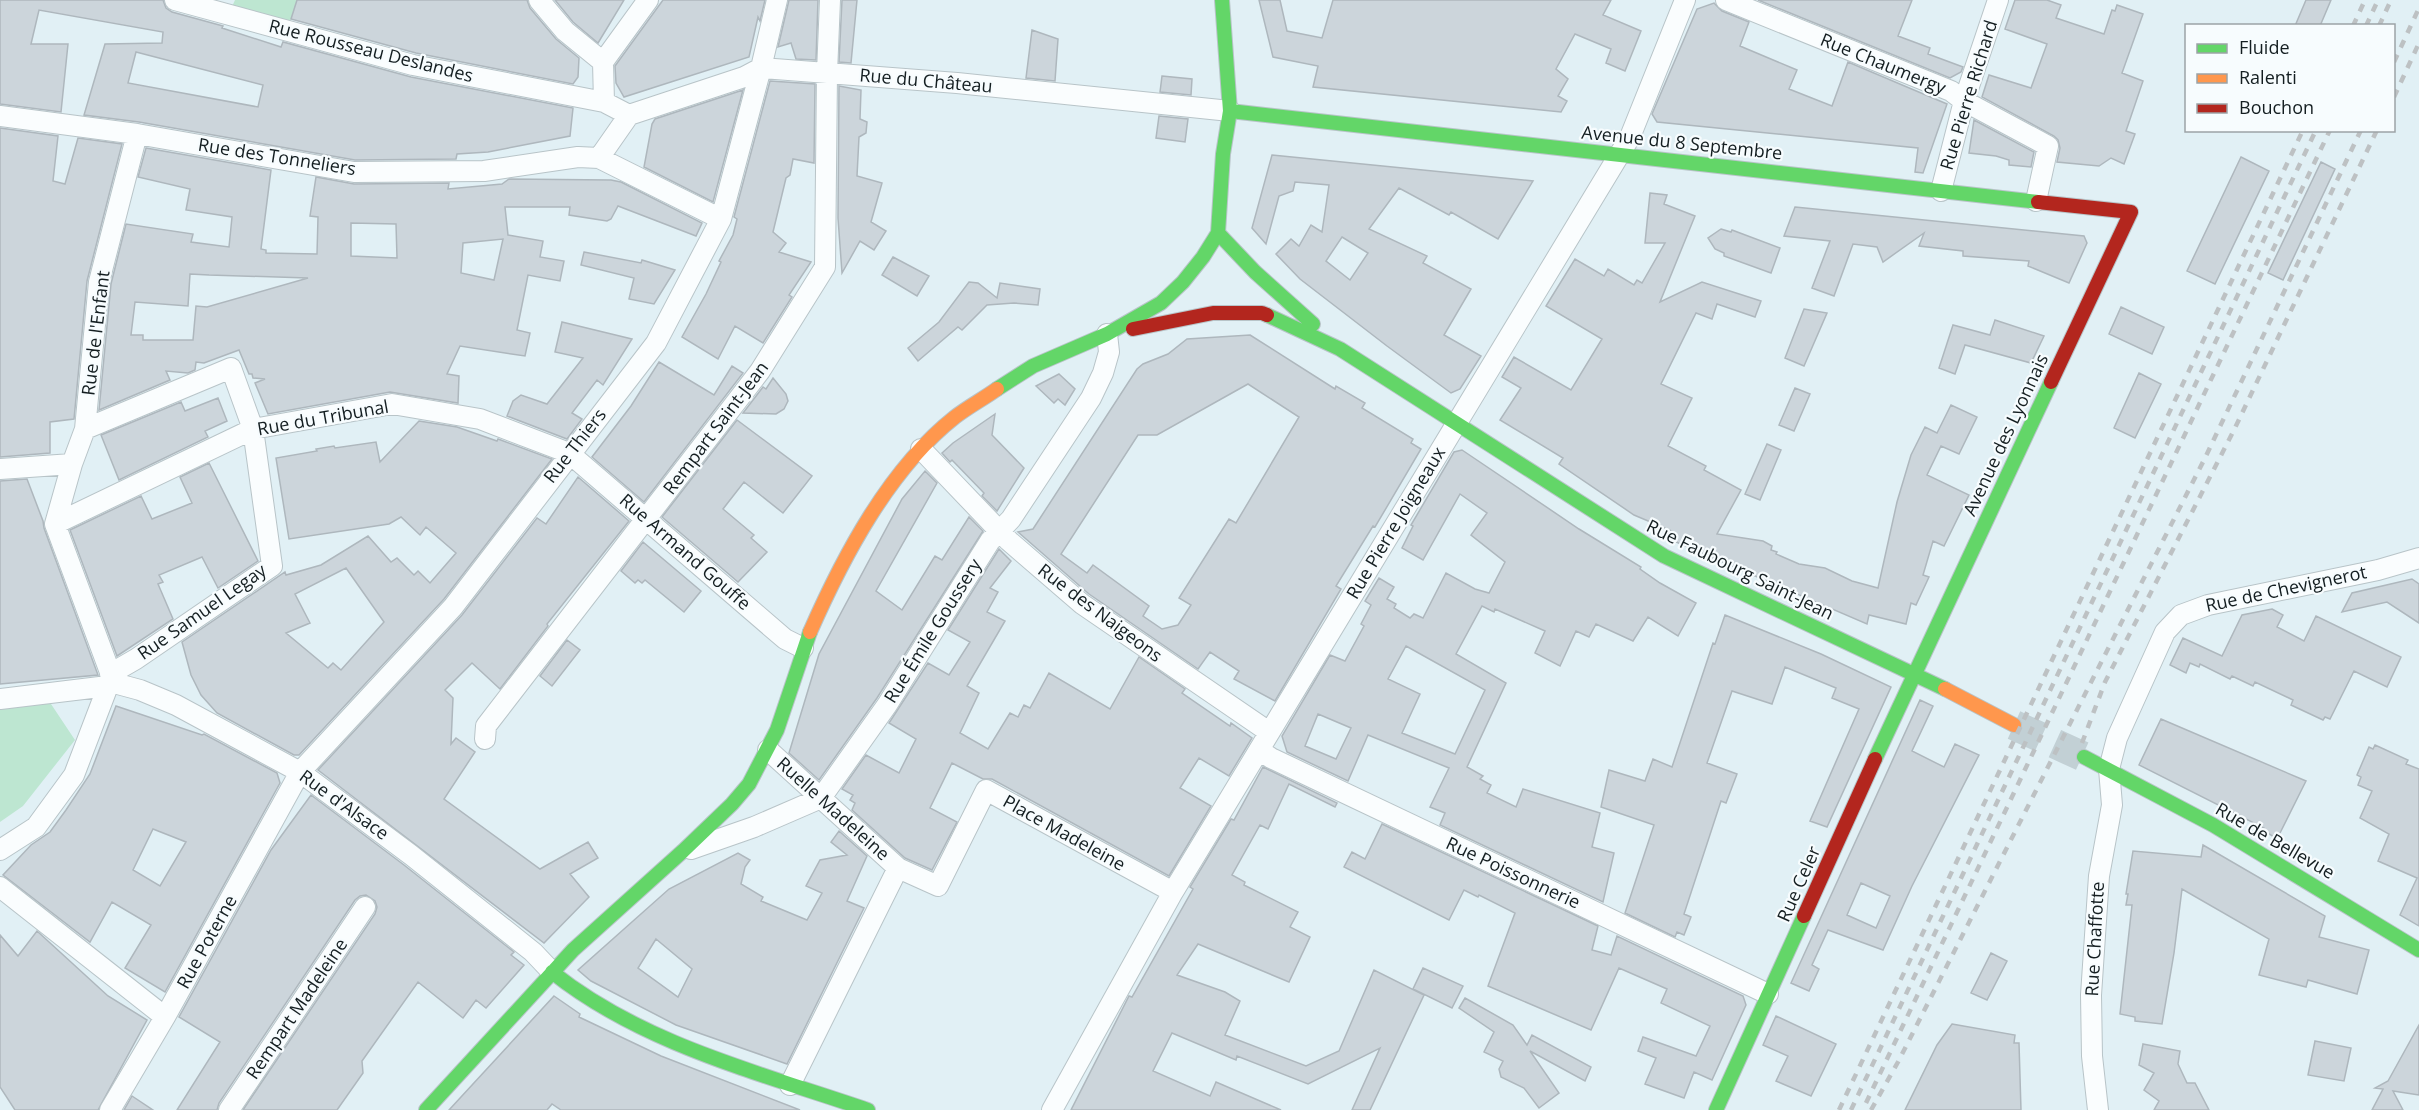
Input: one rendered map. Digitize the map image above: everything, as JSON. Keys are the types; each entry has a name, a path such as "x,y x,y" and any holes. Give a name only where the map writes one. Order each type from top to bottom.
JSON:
{"main road":[{"path":"426,1110 573,950 683,851 732,804 748,784 777,730 803,648 829,589 885,493 921,449 956,417 1005,383 1033,366 1107,334 1161,303 1184,282 1218,233 1223,154 1230,111 1222,0"},
{"name":"Avenue du 8 Septembre","path":"1230,111 2131,212"},
{"name":"Avenue des Lyonnais","path":"1916,673 2131,212"},
{"path":"1218,233 1267,283 1340,349"},
{"path":"1107,334 1197,315 1249,312 1272,316 1340,349"},
{"name":"Rue Faubourg Saint-Jean","path":"1340,349 1458,422 1598,516 1664,556 1916,673 2014,725"},
{"name":"Rue Celer","path":"1716,1110 1916,673"},
{"path":"2084,758 2109,769"},
{"name":"Rue de Bellevue","path":"2109,769 2277,862 2419,950"},
{"path":"552,972 582,996 640,1028 678,1045 868,1110"}],"street":[{"name":"Rue Rousseau Deslandes","path":"175,0 413,65 604,102 629,115"},
{"path":"539,0 565,31 603,62"},
{"path":"604,102 603,62 648,0"},
{"name":"Rue Thiers","path":"300,772 453,607 656,342 721,219 777,0"},
{"name":"Rempart Saint-Jean","path":"485,739 486,726 760,371 825,267 830,0"},
{"name":"Rue Pierre Joigneaux","path":"1173,892 1596,195 1636,123 1685,0"},
{"name":"Rue Chaumergy","path":"1726,0 1936,84 2048,146 2036,201"},
{"name":"Rue Pierre Richard","path":"1941,190 1964,101 1998,0"},
{"name":"Rue du Château","path":"629,115 744,77 761,68 957,83 1230,111"},
{"path":"599,158 629,115"},
{"name":"Rue des Tonneliers","path":"0,116 137,134 354,172 484,171 578,157 599,158 721,219"},
{"name":"Rue de l'Enfant","path":"55,524 72,464 85,429 99,282 137,134"},
{"name":"Rue Émile Goussery","path":"821,798 887,705 990,542 1011,519 1091,398 1104,373 1109,352 1107,334"},
{"path":"85,429 231,368 253,429"},
{"name":"Rue du Tribunal","path":"55,524 253,429 392,404 480,419 569,453"},
{"name":"Rue Samuel Legay","path":"111,681 136,659 272,566 253,429"},
{"name":"Rue des Naigeons","path":"921,449 999,530 1082,604 1269,732"},
{"name":"Rue Armand Gouffe","path":"569,453 784,639 803,648"},
{"path":"0,469 72,464"},
{"path":"0,850 36,827 74,774 111,681 55,524"},
{"name":"Rue de Chevignerot","path":"2109,769 2117,738 2161,641 2181,615 2208,605 2378,570 2419,558"},
{"path":"0,699 111,681"},
{"name":"Rue d'Alsace","path":"111,681 176,705 300,772 411,855 533,952 552,972"},
{"name":"Ruelle Madeleine","path":"768,750 898,868"},
{"name":"Rue Poissonnerie","path":"1259,750 1271,758 1768,994"},
{"name":"Rue Chaffotte","path":"2098,1110 2092,1056 2091,995 2098,876 2112,805 2109,769"},
{"name":"Rue Poterne","path":"110,1110 165,1017 300,772"},
{"name":"Place Madeleine","path":"898,868 938,886 986,790 1173,892"},
{"path":"683,851 754,827 821,798"},
{"path":"790,1084 898,868"},
{"path":"0,886 165,1017"},
{"path":"1052,1110 1173,892"},
{"name":"Rempart Madeleine","path":"230,1110 365,907"}],"green space":[{"path":"235,0 297,0 288,28 230,11"},
{"path":"49,701 75,740 23,806 0,822 0,708"}],"building":[{"path":"0,0 163,0 166,8 172,12 223,26 222,28 281,47 283,42 411,77 573,108 570,136 488,152 457,154 456,159 355,160 139,122 84,115 105,44 162,43 163,32 39,10 31,44 68,44 61,112 0,104","holes":["136,52 263,85 258,107 128,83"]},
{"path":"297,0 527,0 530,8 556,39 579,58 578,77 573,84 416,53 291,19"},
{"path":"555,0 624,0 598,43 573,22"},
{"path":"663,0 765,0 760,21 758,17 749,57 624,97 616,83 615,66"},
{"path":"789,0 818,0 816,60 796,59 791,43 778,47"},
{"path":"842,0 857,0 851,63 839,62"},
{"path":"1259,0 1280,0 1287,31 1322,38 1333,0 1611,0 1603,15 1641,31 1625,71 1606,63 1611,49 1575,34 1556,69 1568,79 1558,96 1567,101 1561,112 1313,87 1318,66 1273,57"},
{"path":"1758,0 1912,0 1898,36 1930,48 1928,54 1963,67 1961,72 1950,78"},
{"path":"2015,0 2047,0 2061,5 2056,18 2104,34 2112,10 2115,11 2117,5 2143,14 2122,73 2143,81 2126,131 2135,134 2124,164 2111,158 2099,166 2057,162 2060,148 2054,136 1982,97 1989,75 2031,88 2047,44 2005,29"},
{"path":"2306,0 2331,0 2321,24 2296,24"},
{"path":"1714,3 1722,11 1749,22 1740,46 1797,70 1789,89 1832,106 1848,62 1947,104 1923,173 1915,172 1918,148 1657,122 1652,114 1697,9"},
{"path":"1032,30 1058,39 1055,81 1026,78"},
{"path":"1162,76 1192,79 1191,95 1160,92"},
{"path":"770,81 815,84 814,163 793,159 773,232 786,243 779,252 811,262 789,295 792,297 763,343 735,326 718,359 682,337 706,294 721,262 719,261 733,235 737,219 734,217"},
{"path":"839,86 861,90 860,119 867,122 866,133 859,137 857,176 882,183 871,222 886,231 874,250 860,241 842,273 838,218"},
{"path":"743,90 713,202 644,167 652,124 655,119"},
{"path":"1159,116 1188,119 1185,142 1156,138"},
{"path":"1974,120 2034,152 2031,167 2009,165 2009,160 1996,156 1969,153"},
{"path":"0,128 58,136 53,181 65,184 78,138 122,144 87,281 74,419 50,422 50,453 0,457"},
{"path":"146,148 271,170 261,249 266,250 266,253 317,254 318,217 310,216 316,177 354,184 449,183 448,189 502,184 509,179 611,180 621,182 702,223 696,236 618,206 611,219 607,221 569,215 570,207 505,207 508,235 543,241 540,257 564,261 560,281 528,275 517,330 530,333 525,356 460,346 447,374 459,376 458,403 390,392 268,414 255,383 265,379 253,378 252,374 249,374 239,350 204,363 196,362 195,370 188,373 166,371 170,380 99,410 111,284 126,224 193,234 191,242 229,247 232,217 186,210 190,189 138,177","holes":["351,223 396,224 397,258 351,256","503,239 494,280 461,273 463,243","190,274 308,278 207,307 196,306 193,340 143,340 143,335 131,335 135,302 188,306"]},
{"path":"1272,155 1533,181 1498,239 1451,212 1449,215 1399,188 1369,229 1427,256 1423,263 1471,289 1444,335 1481,356 1460,389 1451,393 1300,279 1276,254 1291,239 1299,246 1311,225 1322,232 1329,185 1295,182 1293,191 1279,196 1266,244 1252,228","holes":["1342,237 1368,253 1350,280 1326,261"]},
{"path":"2241,157 2269,171 2215,284 2187,271"},
{"path":"2321,162 2335,169 2283,280 2268,273"},
{"path":"1650,193 1667,195 1664,204 1695,216 1660,302 1702,282 1761,301 1755,317 1717,304 1712,319 1696,313 1661,384 1692,398 1668,446 1706,466 1704,470 1741,490 1717,534 1763,541 1772,546 1771,550 1777,552 1776,554 1799,564 1825,568 1852,581 1878,588 1897,502 1911,455 1925,427 1937,433 1951,405 1977,417 1959,454 1941,446 1927,475 1969,495 1944,546 1933,541 1923,575 1929,577 1916,605 1911,603 1906,624 1869,615 1867,624 1668,538 1672,531 1634,515 1559,464 1563,458 1500,420 1521,388 1502,377 1514,357 1571,390 1602,339 1546,306 1575,259 1604,276 1608,269 1634,285 1637,280 1642,283 1665,243 1645,243"},
{"path":"1795,207 2084,236 2087,243 2069,283 2028,266 2029,261 1963,256 1963,251 1919,246 1924,233 1883,262 1877,247 1853,244 1834,296 1812,288 1830,241 1784,236"},
{"path":"1721,229 1731,232 1732,230 1780,248 1771,273 1724,256 1724,253 1715,249 1708,238"},
{"path":"584,252 641,263 642,260 675,270 654,304 629,299 634,278 581,265"},
{"path":"893,257 929,276 917,296 882,275"},
{"path":"969,282 978,283 997,298 1000,283 1040,289 1038,305 1014,303 987,305 962,330 958,327 918,361 908,348 939,322"},
{"path":"2121,307 2164,327 2152,354 2109,334"},
{"path":"1804,309 1827,313 1804,366 1785,358"},
{"path":"1995,320 2044,336 2031,363 1965,345 1955,374 1939,368 1953,325 1990,335"},
{"path":"562,322 632,339 603,385 597,380 572,413 582,419 567,439 507,416 513,401 521,395 547,404 583,358 555,352"},
{"path":"1250,335 1335,389 1336,386 1365,403 1362,408 1413,439 1411,443 1421,449 1375,527 1373,526 1336,586 1341,589 1275,701 1234,679 1239,671 1210,652 1198,669 1089,594 1018,532 1033,529 1137,369 1143,364 1168,354 1187,339","holes":["1248,384 1299,417 1236,523 1229,519 1179,598 1191,605 1178,625 1162,629 1143,616 1149,606 1093,565 1087,573 1061,554 1138,435 1157,435"]},
{"path":"659,362 714,395 732,366 743,373 644,502 592,457 631,406"},
{"path":"2139,373 2161,384 2135,438 2114,428"},
{"path":"1059,374 1075,389 1065,405 1058,399 1054,403 1036,386"},
{"path":"773,378 786,394 788,401 784,409 776,414 743,413 763,387 766,389"},
{"path":"1795,388 1810,394 1794,431 1779,425"},
{"path":"218,398 227,421 205,431 208,437 119,480 101,435 181,402 185,411"},
{"path":"995,414 992,435 1024,468 997,511 982,496 984,493 952,460 950,462 942,453"},
{"path":"737,420 812,476 783,513 744,482 723,509 754,535 751,538 767,552 738,582 662,517"},
{"path":"419,421 457,427 552,459 444,599 299,755 294,755 217,713 201,695 191,675 182,642 285,572 286,575 321,565 368,536 391,562 397,558 414,575 418,571 430,583 456,553 426,527 420,535 401,517 389,524 289,539 276,458 334,446 335,448 376,442 380,462","holes":["346,568 384,622 341,670 333,663 328,668 286,633 310,623 295,594"]},
{"path":"1767,444 1781,450 1760,500 1745,494"},
{"path":"1462,450 1579,529 1641,567 1640,569 1660,583 1696,603 1678,636 1648,617 1633,641 1596,624 1589,637 1576,631 1560,666 1535,653 1545,631 1495,609 1494,612 1482,606 1456,654 1506,683 1467,767 1483,776 1480,779 1491,785 1487,793 1516,807 1523,789 1600,813 1592,847 1614,853 1603,902 1440,825 1445,813 1430,807 1449,768 1368,735 1348,781 1287,752 1282,736 1330,655 1345,661 1364,626 1361,624 1371,605 1365,601 1379,578 1394,587 1387,599 1396,604 1394,608 1410,618 1414,614 1423,618 1446,573 1475,589 1489,593 1505,562 1471,535 1487,513 1460,494 1423,560 1402,548 1413,526 1411,525 1454,452","holes":["1406,646 1485,690 1455,754 1402,733 1420,694 1388,679","1318,714 1351,728 1336,759 1305,746"]},
{"path":"209,463 258,561 218,588 202,557 159,575 163,582 158,584 173,619 117,656 70,530 141,496 152,519 192,503 180,477"},
{"path":"925,471 937,483 876,591 902,610 935,556 942,560 969,517 983,531 877,698 819,780 789,753 819,654 902,499"},
{"path":"578,477 629,521 547,624 548,626 500,689 472,663 445,690 453,698 451,744 456,738 475,752 444,799 540,869 588,842 598,858 570,874 589,897 544,943 318,770 462,615 537,518 546,524"},
{"path":"27,479 98,675 0,684 0,481"},
{"path":"643,542 701,591 684,612 645,580 642,583 638,580 635,583 621,571"},
{"path":"999,549 1011,561 990,588 998,592 987,612 1005,621 967,686 979,693 960,733 988,749 1010,713 1018,717 1024,705 1030,708 1049,673 1110,709 1139,657 1185,689 1182,693 1230,726 1231,723 1252,738 1229,776 1199,758 1180,788 1211,806 1169,876 992,779 983,779 952,763 930,808 957,822 932,870 905,858 852,810 855,803 850,800 853,795 842,789 866,755 899,773 916,739 889,723 928,663 949,675 970,642 948,630"},
{"path":"2412,579 2419,584 2419,623 2387,602 2342,612 2352,593"},
{"path":"2272,609 2283,615 2277,627 2304,641 2316,616 2401,657 2387,687 2354,671 2330,719 2325,717 2323,720 2291,705 2293,700 2255,682 2253,686 2232,676 2230,679 2200,664 2199,667 2190,663 2186,673 2170,665 2183,638 2222,656 2242,615"},
{"path":"1725,615 1821,654 1891,687 1827,827 1810,821 1859,709 1832,698 1836,688 1785,667 1772,704 1732,691 1707,763 1737,774 1726,803 1721,801 1684,914 1691,917 1684,935 1677,932 1675,937 1625,913 1654,825 1601,807 1609,770 1645,781 1653,759 1672,767 1713,643 1715,644"},
{"path":"567,640 580,650 552,686 540,676"},
{"path":"1920,700 1933,706 1912,751 1944,767 1955,744 1979,755 1912,886 1883,950 1828,930 1812,965 1819,969 1809,991 1791,983","holes":["1861,883 1890,896 1876,928 1847,915"]},
{"path":"116,706 204,734 277,773 280,783 165,992 125,968 151,925 112,902 90,942 3,875 31,845 50,832 90,774","holes":["153,829 186,842 160,886 133,870"]},
{"path":"2161,719 2306,781 2277,839 2263,830 2264,828 2139,765"},
{"path":"2375,745 2408,760 2406,764 2419,769 2419,926 2400,915 2417,878 2378,861 2389,834 2360,818 2372,791 2358,785 2361,777 2357,775 2369,747 2373,749"},
{"path":"1263,767 1337,803 1335,807 1289,784 1268,829 1260,825 1232,875 1245,882 1244,885 1298,912 1290,927 1310,937 1289,982 1198,944 1177,975 1225,992 1240,1001 1225,1035 1306,1066 1339,1051 1374,970 1424,995 1370,1110 1352,1110 1380,1048 1308,1084 1237,1056 1236,1060 1172,1033 1153,1071 1210,1096 1216,1082 1281,1110 1071,1110 1129,996 1132,997 1193,889 1190,887 1231,819 1234,820"},
{"path":"311,795 514,952 511,955 524,965 486,1008 476,1000 463,1018 418,982 362,1061 363,1073 337,1110 243,1110 375,914 377,907 375,901 366,895 360,896 355,900 219,1103 217,1110 177,1110 220,1042 179,1017 271,850"},
{"path":"1382,824 1598,926 1592,950 1611,955 1617,936 1743,996 1746,1005 1712,1080 1694,1072 1684,1098 1645,1084 1656,1058 1638,1051 1643,1037 1696,1056 1710,1026 1661,1003 1667,989 1619,968 1591,1030 1488,986 1515,913 1464,890 1449,920 1344,867 1352,852 1365,859"},
{"path":"839,831 867,856 847,901 864,908 787,1064 676,1025 591,981 578,970 669,889 738,853 750,860 745,867 741,884 763,897 761,901 807,920 822,893 806,886 820,860 847,855 831,842","holes":["656,939 692,969 678,997 638,968"]},
{"path":"2203,845 2325,916 2319,937 2369,950 2357,994 2308,980 2306,987 2259,975 2269,939 2182,889 2162,1024 2135,1021 2135,1017 2120,1014 2132,905 2126,905 2128,894 2126,894 2133,851 2201,857"},
{"path":"37,931 108,996 147,1020 98,1110 15,1110 0,1087 0,935 18,956"},
{"path":"1991,953 2007,961 1987,1000 1971,993"},
{"path":"1423,968 1463,986 1452,1008 1413,989"},
{"path":"554,996 580,1014 579,1017 661,1056 800,1110 561,1110 552,1104 547,1110 449,1110"},
{"path":"1465,998 1513,1025 1527,1045 1532,1035 1591,1067 1585,1081 1530,1051 1559,1093 1539,1108 1524,1088 1501,1077 1499,1069 1503,1061 1484,1052 1494,1032 1459,1008"},
{"path":"1776,1016 1836,1044 1811,1096 1776,1081 1788,1056 1763,1045"},
{"path":"1952,1024 2015,1035 2014,1043 2019,1043 2021,1110 1905,1110 1937,1045"},
{"path":"2419,1025 2419,1095 2393,1091 2403,1110 2372,1110 2383,1089 2375,1088 2388,1081"},
{"path":"2315,1041 2351,1048 2344,1081 2308,1075"},
{"path":"2143,1044 2180,1051 2178,1064 2187,1083 2195,1083 2209,1110 2154,1110 2159,1101 2144,1090 2154,1073 2139,1065"},
{"path":"132,1096 153,1110 124,1110"}],"tunnel":[{"path":"2014,725 2084,757"}],"railway":[{"path":"2354,24 2365,0"},
{"path":"2367,24 2378,0"},
{"path":"2380,24 2391,0"},
{"path":"2395,60 2419,8"},
{"path":"2395,95 2419,43"},
{"path":"1839,1110 2302,132"},
{"path":"1851,1110 2315,132"},
{"path":"1866,1103 2329,132"},
{"path":"1871,1110 1898,1062 2205,458 2360,132"},
{"path":"2082,743 2105,682 2234,430 2376,132"}],"traffic: fast":[{"path":"997,389 1033,366 1107,334 1161,303 1183,282 1218,233 1223,154 1230,111 1222,0"},
{"path":"1230,111 2038,202"},
{"path":"1218,233 1255,272 1313,324"},
{"path":"1267,315 1340,349 1664,556 1945,689"},
{"path":"1875,759 2051,382"},
{"path":"426,1110 573,950 683,851 732,804 749,784 777,730 810,632"},
{"path":"2084,757 2213,825 2419,950"},
{"path":"1716,1110 1804,916"},
{"path":"552,972 587,997 663,1038 744,1069 868,1110"}],"traffic: slow":[{"path":"810,632 853,545 870,516 909,462 955,417 997,389"},
{"path":"1945,689 2014,725"}],"traffic: jam":[{"path":"2038,202 2131,212 2051,382"},
{"path":"1133,329 1213,313 1262,313 1267,315"},
{"path":"1804,916 1875,759"}]}
